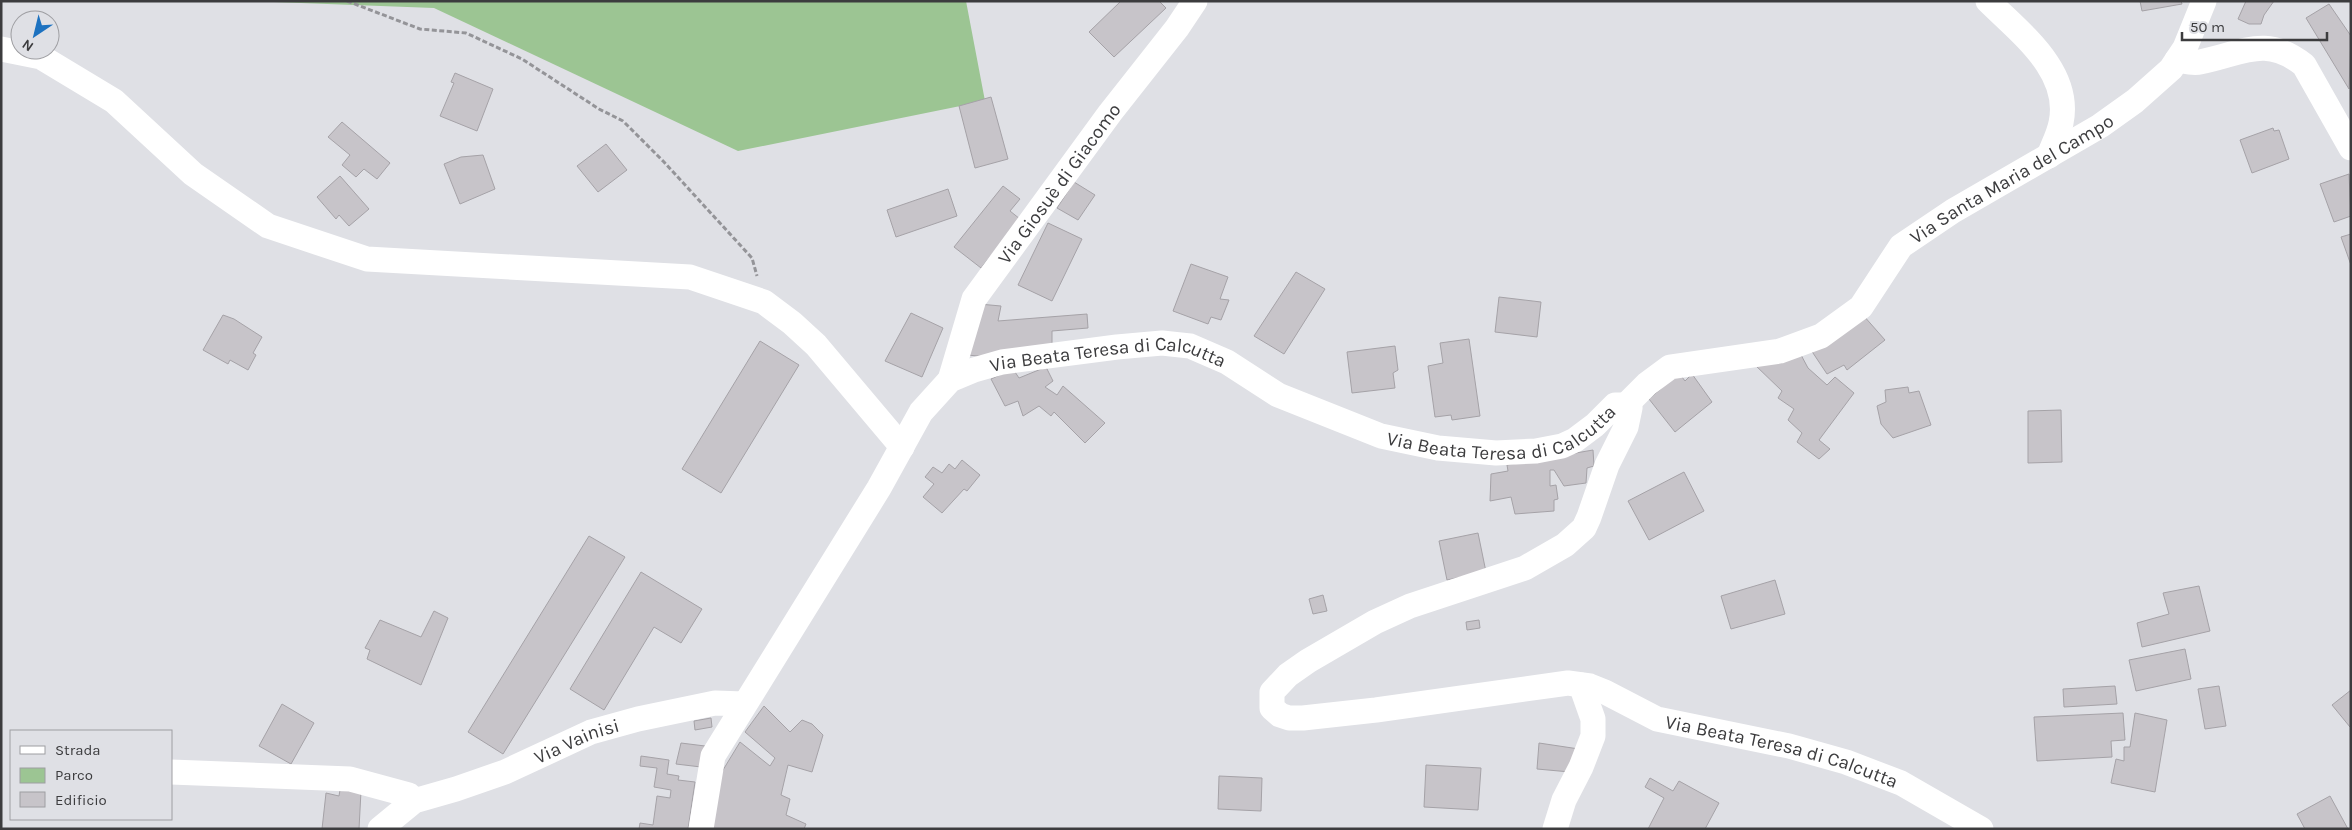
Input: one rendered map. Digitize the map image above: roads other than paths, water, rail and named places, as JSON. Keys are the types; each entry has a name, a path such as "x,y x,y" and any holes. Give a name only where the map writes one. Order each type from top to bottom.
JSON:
{"street":[{"name":"Via Giosuè di Giacomo","path":"950,380 974,299 1110,113 1177,28 1195,1"},
{"path":"1988,1 2036,50 2054,73 2062,97 2061,123 2049,156"},
{"name":"Via Santa Maria del Campo","path":"1626,405 1647,384 1670,368 1780,351 1820,336 1861,307 1901,246 1953,211 2100,126 2136,101 2171,70 2185,48 2204,1"},
{"path":"2176,60 2198,63 2254,47 2274,50 2294,57 2304,65 2351,148"},
{"path":"1,49 41,57 114,101 193,174 268,226 367,259 690,277 764,302 792,323 816,345 902,447"},
{"name":"Via Beata Teresa di Calcutta","path":"701,829 713,756 813,596 921,412 950,380 974,370 1002,362 1162,343 1190,346 1227,362 1278,395 1381,436 1438,448 1496,453 1541,450 1562,446 1575,440 1595,425 1615,405 1626,405 1630,408 1626,427 1607,465 1584,528 1571,540 1526,568 1410,606 1375,622 1288,675 1272,692 1270,701 1272,708 1280,715 1289,718 1302,718 1376,710 1568,683 1581,685 1606,692 1657,718 1780,744 1846,762 1901,783 1954,811 1980,829"},
{"path":"1555,829 1564,800 1581,767 1593,736 1593,719 1581,685"},
{"name":"Via Vainisi","path":"380,829 414,801 505,772 591,732 638,719 715,703 744,704"},
{"path":"172,772 350,779 409,795 414,801"}]}
